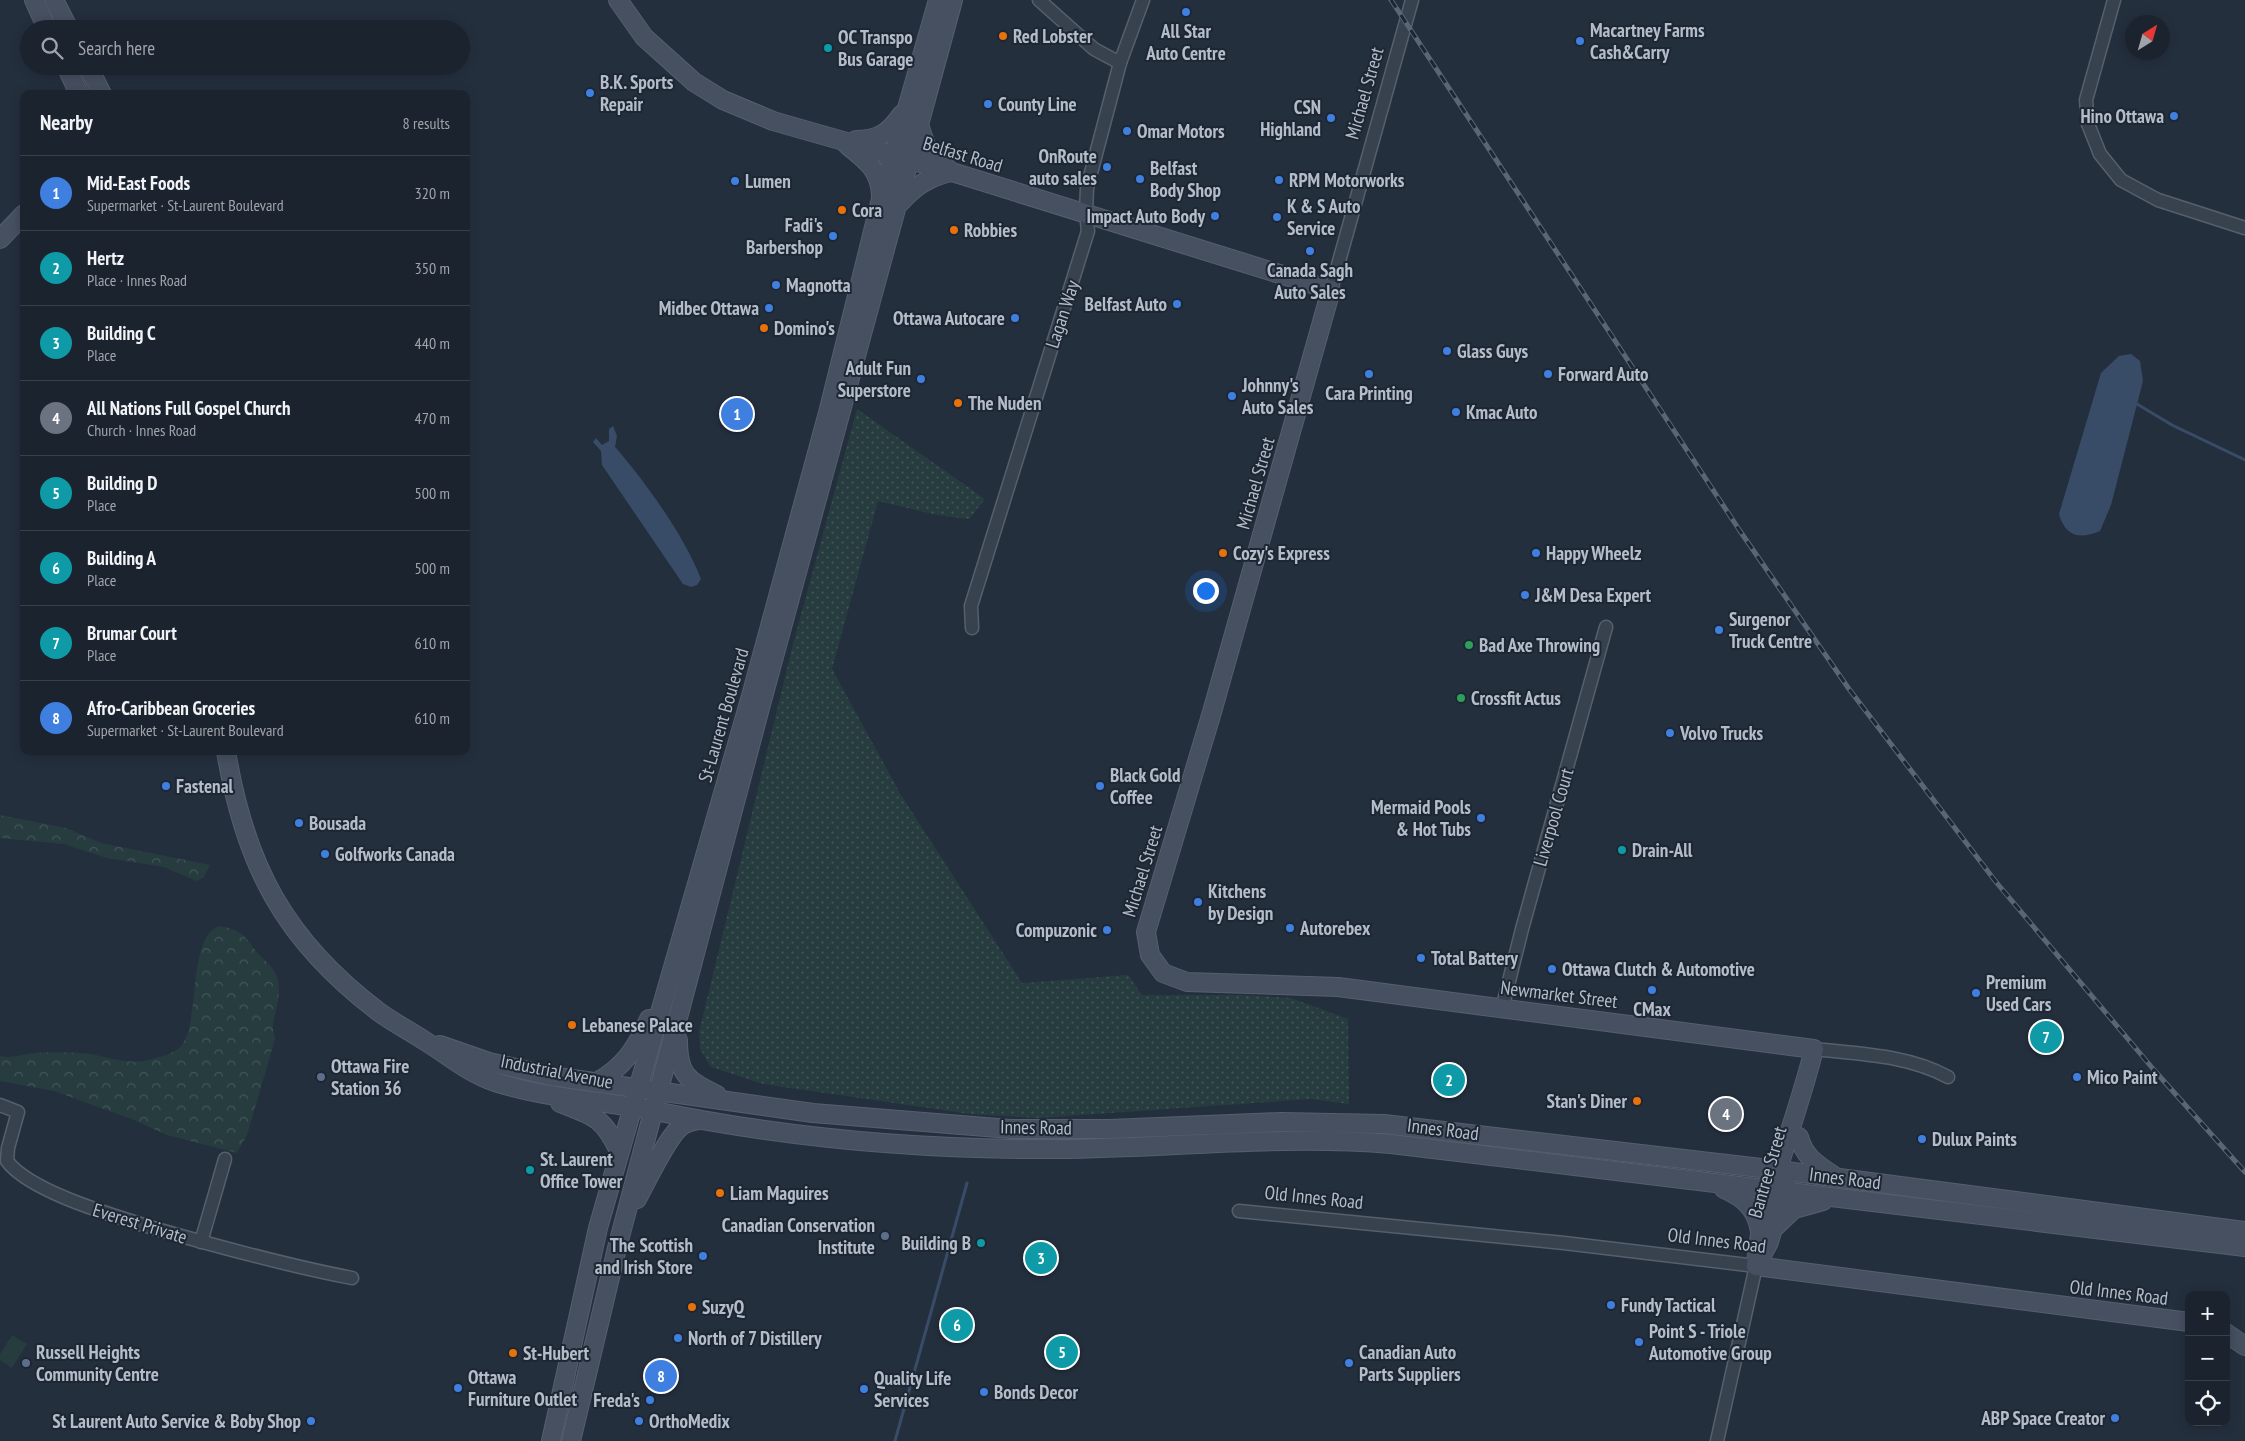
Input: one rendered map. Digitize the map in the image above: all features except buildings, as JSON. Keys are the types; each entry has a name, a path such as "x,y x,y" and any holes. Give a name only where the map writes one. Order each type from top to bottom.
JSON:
{"main road":[{"path":"34,0 44,20"},
{"path":"54,0 64,20"},
{"name":"Belfast Road","path":"618,0 644,37 694,82 715,95 773,121 952,172 1331,290"},
{"name":"St-Laurent Boulevard","path":"571,1441 678,1019 755,702 902,158 909,104 938,0"},
{"name":"St-Laurent Boulevard","path":"902,158 919,124 953,0"},
{"path":"70,75 77,90"},
{"path":"92,75 100,90"},
{"path":"841,140 871,140 883,136 895,124 909,104"},
{"path":"919,124 927,148 952,172"},
{"path":"841,140 874,170 890,203 922,182 952,172"},
{"path":"3,228 20,217"},
{"name":"Michael Street","path":"1163,973 1150,955 1146,932 1222,676 1331,290"},
{"name":"St-Laurent Boulevard","path":"551,1441 594,1246 619,1151 671,973 755,702"},
{"name":"Industrial Avenue","path":"227,755 241,825 267,886 286,919 300,938 346,986 382,1014 425,1040 468,1071 492,1081 530,1090 633,1107"},
{"path":"597,1082 619,1069 642,1036 671,973"},
{"name":"Newmarket Street","path":"1163,973 1187,982 1338,987 1814,1049"},
{"path":"678,1019 678,1060 684,1074 698,1086 733,1103"},
{"name":"Industrial Avenue","path":"425,1040 520,1070 639,1087"},
{"name":"Bantree Street","path":"1756,1266 1769,1242 1766,1230 1783,1171 1793,1117 1805,1086 1814,1049"},
{"name":"Bantree Street","path":"1783,1171 1799,1137 1803,1122 1805,1086"},
{"name":"Innes Road","path":"639,1087 733,1103 813,1113 1010,1129 1102,1129 1252,1122 1368,1123 1783,1171 2245,1231"},
{"path":"530,1090 599,1120 606,1126 619,1151"},
{"name":"Innes Road","path":"633,1107 700,1120 810,1136 1014,1148 1066,1149 1296,1140 1360,1142 2245,1247"},
{"path":"625,1222 675,1133 683,1124 700,1120"},
{"path":"1799,1137 1808,1158 1839,1179"},
{"path":"1712,1183 1747,1202 1766,1230 1800,1206 1837,1198"},
{"name":"Old Innes Road","path":"1756,1266 2185,1321"},
{"path":"2230,1336 2245,1346"}],"street":[{"path":"1039,0 1094,49 1120,63"},
{"name":"Lagan Way","path":"972,628 971,606 1088,231 1086,213 1087,188 1120,63 1143,0"},
{"name":"Michael Street","path":"1331,290 1412,0"},
{"path":"2114,0 2086,100 2088,124 2100,154 2121,180 2158,200 2245,228"},
{"name":"Liverpool Court","path":"1502,1009 1522,929 1606,627"},
{"name":"Newmarket Street","path":"1814,1049 1907,1061 1934,1069 1948,1077"},
{"name":"Everest Private","path":"0,1105 18,1112 8,1148 7,1161 14,1170 94,1210 265,1260 352,1278"},
{"path":"201,1242 225,1159"},
{"name":"Old Innes Road","path":"1239,1211 1564,1243 1756,1266"},
{"name":"Bantree Street","path":"1717,1441 1756,1266"}],"green space":[{"path":"857,409 985,499 969,519 937,515 878,501 832,669 901,795 1022,983 1128,975 1142,995 1243,995 1291,998 1348,1019 1349,1104 1311,1099 1038,1118 970,1114 763,1084 711,1067 700,1049 699,1032 793,644"},
{"path":"0,815 66,828 101,843 210,865 204,877 197,881 164,867 107,858 64,844 0,838"},
{"path":"220,926 233,929 245,937 272,968 277,977 279,990 273,1026 275,1039 247,1135 237,1153 167,1135 134,1120 54,1091 0,1081 0,1056 69,1052 131,1062 148,1060 171,1053 179,1048 188,1033 198,961 203,945 210,933"},
{"path":"12,1335 27,1344 12,1368 0,1360 0,1354"}],"water":[{"path":"2131,354 2140,361 2143,381 2111,505 2100,531 2086,535 2074,534 2065,527 2059,514 2101,373 2119,356"},
{"path":"613,426 617,436 615,447 639,476 685,545 701,579 697,585 691,587 683,584 602,465 601,451 593,442 596,438 602,445 609,441 609,429"}],"waterway":[{"path":"2137,404 2172,425 2245,460"},
{"path":"895,1441 967,1183"}],"railway":[{"path":"1391,0 1740,531 1849,689 1996,882 2154,1070 2245,1172"}],"place":[{"name":"All Star Auto Centre","path":"1186,12"},
{"name":"Red Lobster","path":"1003,36"},
{"name":"Macartney Farms Cash&Carry","path":"1580,41"},
{"name":"OC Transpo Bus Garage","path":"828,48"},
{"name":"B.K. Sports Repair","path":"590,93"},
{"name":"County Line","path":"988,104"},
{"name":"Hino Ottawa","path":"2174,116"},
{"name":"CSN Highland","path":"1331,118"},
{"name":"Omar Motors","path":"1127,131"},
{"name":"OnRoute auto sales","path":"1107,167"},
{"name":"Belfast Body Shop","path":"1140,179"},
{"name":"RPM Motorworks","path":"1279,180"},
{"name":"Lumen","path":"735,181"},
{"name":"Cora","path":"842,210"},
{"name":"Impact Auto Body","path":"1215,216"},
{"name":"K & S Auto Service","path":"1277,217"},
{"name":"Robbies","path":"954,230"},
{"name":"Fadi's Barbershop","path":"833,236"},
{"name":"Canada Sagh Auto Sales","path":"1310,251"},
{"name":"Magnotta","path":"776,285"},
{"name":"Belfast Auto","path":"1177,304"},
{"name":"Midbec Ottawa","path":"769,308"},
{"name":"Ottawa Autocare","path":"1015,318"},
{"name":"Domino's","path":"764,328"},
{"name":"Glass Guys","path":"1447,351"},
{"name":"Cara Printing","path":"1369,374"},
{"name":"Forward Auto","path":"1548,374"},
{"name":"Adult Fun Superstore","path":"921,379"},
{"name":"Johnny's Auto Sales","path":"1232,396"},
{"name":"The Nuden","path":"958,403"},
{"name":"Kmac Auto","path":"1456,412"},
{"name":"Mid-East Foods","path":"737,414"},
{"name":"Cozy's Express","path":"1223,553"},
{"name":"Happy Wheelz","path":"1536,553"},
{"name":"J&M Desa Expert","path":"1525,595"},
{"name":"Surgenor Truck Centre","path":"1719,630"},
{"name":"Bad Axe Throwing","path":"1469,645"},
{"name":"Crossfit Actus","path":"1461,698"},
{"name":"Volvo Trucks","path":"1670,733"},
{"name":"Fastenal","path":"166,786"},
{"name":"Black Gold Coffee","path":"1100,786"},
{"name":"Mermaid Pools & Hot Tubs","path":"1481,818"},
{"name":"Bousada","path":"299,823"},
{"name":"Drain-All","path":"1622,850"},
{"name":"Golfworks Canada","path":"325,854"},
{"name":"Kitchens by Design","path":"1198,902"},
{"name":"Autorebex","path":"1290,928"},
{"name":"Compuzonic","path":"1107,930"},
{"name":"Total Battery","path":"1421,958"},
{"name":"Ottawa Clutch & Automotive","path":"1552,969"},
{"name":"CMax","path":"1652,990"},
{"name":"Premium Used Cars","path":"1976,993"},
{"name":"Lebanese Palace","path":"572,1025"},
{"name":"Brumar Court","path":"2046,1037"},
{"name":"Ottawa Fire Station 36","path":"321,1077"},
{"name":"Mico Paint","path":"2077,1077"},
{"name":"Hertz","path":"1449,1080"},
{"name":"Stan's Diner","path":"1637,1101"},
{"name":"All Nations Full Gospel Church","path":"1726,1114"},
{"name":"Dulux Paints","path":"1922,1139"},
{"name":"St. Laurent Office Tower","path":"530,1170"},
{"name":"Liam Maguires","path":"720,1193"},
{"name":"Canadian Conservation Institute","path":"885,1236"},
{"name":"Building B","path":"981,1243"},
{"name":"The Scottish and Irish Store","path":"703,1256"},
{"name":"Building C","path":"1041,1258"},
{"name":"Fundy Tactical","path":"1611,1305"},
{"name":"SuzyQ","path":"692,1307"},
{"name":"Building A","path":"957,1325"},
{"name":"North of 7 Distillery","path":"678,1338"},
{"name":"Point S - Triole Automotive Group","path":"1639,1342"},
{"name":"Building D","path":"1062,1352"},
{"name":"St-Hubert","path":"513,1353"},
{"name":"Russell Heights Community Centre","path":"26,1363"},
{"name":"Canadian Auto Parts Suppliers","path":"1349,1363"},
{"name":"Afro-Caribbean Groceries","path":"661,1376"},
{"name":"Ottawa Furniture Outlet","path":"458,1388"},
{"name":"Quality Life Services","path":"864,1389"},
{"name":"Bonds Decor","path":"984,1392"},
{"name":"Freda's","path":"650,1400"},
{"name":"ABP Space Creator","path":"2115,1418"},
{"name":"St Laurent Auto Service & Boby Shop","path":"311,1421"},
{"name":"OrthoMedix","path":"639,1421"}]}
